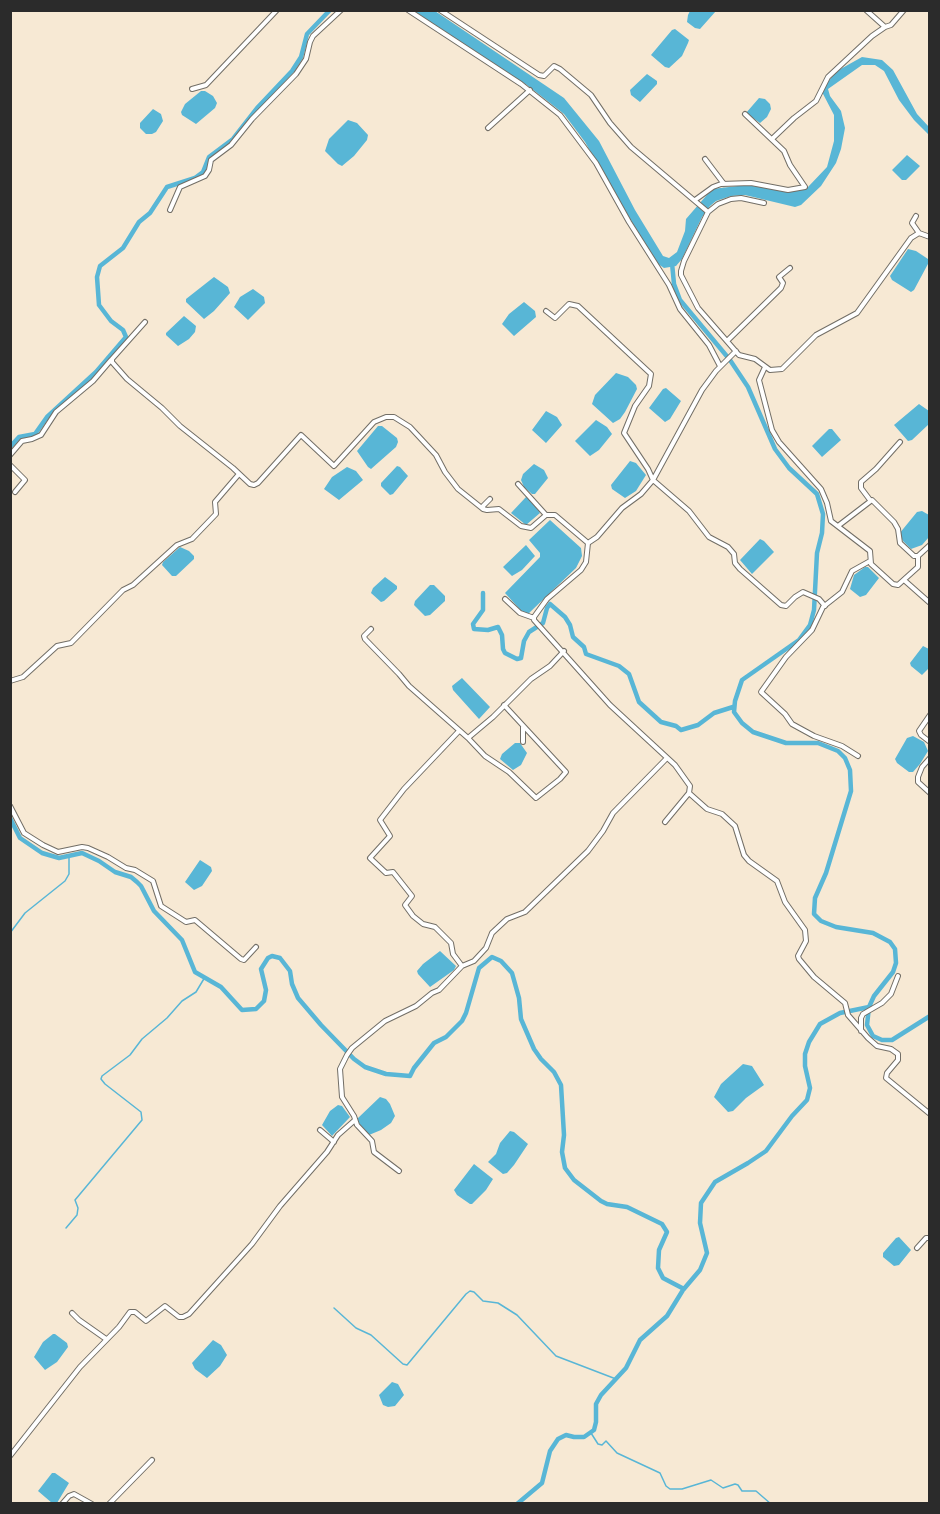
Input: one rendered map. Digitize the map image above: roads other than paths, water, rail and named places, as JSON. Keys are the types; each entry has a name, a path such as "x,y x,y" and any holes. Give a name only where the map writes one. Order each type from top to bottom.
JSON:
{"street":[{"path":"192,89 206,85 277,10"},
{"path":"170,210 180,187 205,176 212,160 231,146 252,119 296,74 306,59 309,42 313,36 341,10"},
{"path":"408,10 530,90 560,115 589,152 680,309 709,345 720,366"},
{"path":"440,10 539,75 544,76 554,66 560,69 591,95 610,123 631,147 707,211"},
{"path":"866,10 885,27"},
{"path":"772,140 816,100 828,77 872,36 891,25 904,10"},
{"path":"488,128 530,90"},
{"path":"696,201 713,187 724,184 750,183 788,190 806,187 790,165 784,151 745,114"},
{"path":"705,159 724,184"},
{"path":"764,203 741,198 731,199 707,211 681,271 698,308 735,352 740,356 755,359 770,370 782,369 816,335 857,313 906,245 919,233"},
{"path":"916,216 912,223 919,233 930,237"},
{"path":"727,341 781,288 783,283 779,277 790,268"},
{"path":"546,311 555,318 569,304 578,306 651,374 649,386 635,406 624,433 643,460 653,480 689,511 710,537 731,549 735,563 740,569 781,605 786,606 803,592 819,599 825,606"},
{"path":"10,455 22,441 41,435 57,412 93,381 145,322"},
{"path":"588,543 597,537 622,508 641,494 653,480 698,398 720,366 735,352"},
{"path":"111,360 127,379 250,484 256,485 301,435 334,466 374,422 386,417 394,417 415,432 436,455 458,489 483,509 499,509 528,529 546,515 555,515 588,543"},
{"path":"765,367 759,380 772,430 779,442 821,489 831,521 870,552 871,564 893,584 898,585 918,567 918,556 930,545"},
{"path":"900,442 861,482 861,488 870,500 894,522 902,546 914,556 918,556"},
{"path":"10,465 25,480 15,492"},
{"path":"10,681 23,677 57,646 70,643 123,590 133,585 177,545 192,538 216,514 215,502 239,474"},
{"path":"518,484 546,515"},
{"path":"483,509 490,499"},
{"path":"838,526 870,500"},
{"path":"534,618 547,599 581,570 586,562 588,543"},
{"path":"858,756 842,746 814,736 792,724 785,714 761,692 786,657 812,630 820,610 842,592 852,571 870,561"},
{"path":"904,580 930,603"},
{"path":"505,598 520,614 534,618 610,705 667,758 690,786 689,793 665,822"},
{"path":"371,629 364,636 365,639 409,686 485,756 509,772 536,798 566,772 504,705"},
{"path":"468,738 564,651"},
{"path":"930,715 919,730 921,735 930,742"},
{"path":"523,726 523,742"},
{"path":"459,731 404,789 380,820 390,836 370,858 386,873 393,872 412,896 405,905 413,916 423,924 435,927 451,944 453,954 462,966"},
{"path":"399,1171 374,1152 372,1141 357,1125 342,1097 340,1070 347,1055 352,1048 385,1021 416,1006 439,990 462,966 474,961 486,948 492,933 507,919 525,912 588,851 613,813 667,758"},
{"path":"930,758 922,766 918,782 930,793"},
{"path":"689,793 710,811 722,814 735,826 744,855 777,881 785,902 807,935 804,947 798,956 799,959 814,977 846,1005 848,1013 873,1043 898,1054 898,1060 887,1073 886,1078 930,1114"},
{"path":"10,806 24,833 43,846 58,852 88,848 108,856 153,881 161,906 186,922 195,920 241,960 244,960 256,947"},
{"path":"861,1031 861,1018 866,1011 882,1003 891,994 898,976"},
{"path":"10,1456 80,1367 119,1327 130,1312 135,1312 146,1321 165,1306 180,1317 189,1314 252,1245 279,1206 338,1135 356,1120"},
{"path":"320,1130 334,1142"},
{"path":"917,1248 926,1238 930,1238"},
{"path":"72,1313 106,1339"},
{"path":"111,1503 152,1460"},
{"path":"62,1503 74,1494 92,1503"}],"water":[{"path":"690,10 716,11 700,29 687,22"},
{"path":"412,11 435,11 564,98 599,141 635,210 663,256 669,258 677,252 685,231 686,219 712,189 746,185 792,192 808,187 827,167 834,141 834,115 821,90 837,71 862,57 882,60 893,70 917,114 929,127 929,135 899,100 884,71 875,65 862,65 828,89 830,96 841,111 845,128 836,163 821,186 801,205 795,207 745,195 731,196 716,201 702,217 682,259 676,266 664,268 655,262 648,252 585,142 564,114 527,85"},
{"path":"675,29 689,40 682,56 669,68 651,55"},
{"path":"647,74 657,81 657,84 640,102 631,95 630,90"},
{"path":"201,91 213,96 217,103 215,108 196,124 181,112 185,104"},
{"path":"759,98 765,99 771,109 760,123 746,113"},
{"path":"153,109 161,114 163,121 156,132 146,134 140,128 140,123"},
{"path":"348,120 357,123 368,135 367,140 354,156 342,166 325,151 329,139"},
{"path":"907,155 920,166 906,180 902,180 892,170"},
{"path":"908,249 916,251 929,262 911,292 892,280 890,276"},
{"path":"214,277 228,287 230,293 204,319 186,302 186,299"},
{"path":"253,289 264,297 265,303 248,320 234,307 240,297"},
{"path":"524,302 535,311 536,317 514,336 502,324 509,314"},
{"path":"184,316 196,326 195,332 178,346 166,333"},
{"path":"616,373 628,377 637,389 625,412 613,423 592,404 595,395"},
{"path":"666,388 681,401 670,419 665,422 649,408"},
{"path":"919,404 929,411 929,424 908,441 894,425"},
{"path":"546,411 557,417 562,425 546,443 532,430"},
{"path":"596,420 607,427 612,434 599,450 590,456 575,441"},
{"path":"378,426 382,426 397,438 398,442 396,447 371,469 357,451"},
{"path":"829,429 832,429 841,440 822,457 812,446"},
{"path":"630,461 636,463 646,475 636,491 625,498 612,489 611,485"},
{"path":"534,464 544,470 548,478 535,494 532,494 524,487 521,480 523,474"},
{"path":"397,466 408,476 390,495 381,483"},
{"path":"347,467 356,471 363,480 339,500 324,489 332,477"},
{"path":"526,497 530,498 540,513 526,525 511,513"},
{"path":"922,511 929,515 929,537 922,545 911,549 899,534 917,512"},
{"path":"550,520 581,548 582,556 576,568 525,615 505,593 540,557 540,553 529,540"},
{"path":"760,539 774,552 752,574 740,560"},
{"path":"526,545 535,556 522,570 512,576 503,567"},
{"path":"180,547 189,551 194,559 176,576 172,576 162,565"},
{"path":"868,567 879,578 866,595 860,597 850,589 854,575"},
{"path":"385,577 397,586 397,589 381,602 371,593"},
{"path":"430,585 434,585 445,596 445,601 430,615 425,616 414,605"},
{"path":"923,646 929,649 930,667 922,675 910,663"},
{"path":"462,678 490,707 479,719 453,690 452,686"},
{"path":"913,736 924,742 928,751 913,772 909,772 895,759 907,738"},
{"path":"515,743 520,743 527,753 521,765 513,770 500,759 502,754"},
{"path":"200,860 211,867 212,871 202,886 194,890 185,882"},
{"path":"440,951 456,966 454,970 430,987 417,971"},
{"path":"743,1064 752,1066 764,1085 733,1111 728,1112 714,1097 721,1084"},
{"path":"380,1097 386,1099 390,1104 395,1116 391,1123 369,1135 357,1121"},
{"path":"338,1105 342,1106 350,1117 332,1136 322,1125 330,1111"},
{"path":"510,1131 528,1144 514,1165 503,1174 488,1162 496,1154 500,1143"},
{"path":"474,1164 493,1179 486,1190 470,1204 454,1190"},
{"path":"899,1237 911,1250 899,1265 894,1266 883,1257 883,1253"},
{"path":"53,1334 67,1343 68,1347 57,1362 45,1370 34,1357 43,1342"},
{"path":"213,1340 221,1345 227,1355 220,1366 207,1378 195,1369 192,1363"},
{"path":"392,1382 398,1384 404,1395 395,1406 388,1407 383,1405 379,1395"},
{"path":"52,1473 69,1483 57,1503 52,1503 38,1491"}],"waterway":[{"path":"10,447 19,437 35,434 47,417 96,372 126,337 123,330 111,321 99,305 97,277 100,266 123,248 139,222 150,213 167,187 195,178 203,172 209,157 233,139 258,107 292,71 301,57 307,34 330,10"},
{"path":"672,263 674,284 680,300 730,360 748,387 775,449 789,468 817,494 823,514 822,533 817,553 814,610 810,625 799,640 742,680 734,712 753,732 786,743 818,743 838,751 845,758 850,770 851,791 826,873 815,898 814,914 821,921 836,927 873,933 890,942 895,949 896,963 893,972 874,996 869,1007 867,1025 873,1036 882,1040 892,1040 930,1016"},
{"path":"483,593 483,610 473,624 474,629 488,630 498,627 505,653 517,659 521,658 524,641 529,632 543,623 550,604 565,617 573,637 584,647 586,654 619,666 629,674 639,702 661,722 676,726 681,730 698,725 714,713 733,707"},
{"path":"10,818 20,838 42,853 59,858 82,853 115,872 131,877 141,886 154,911 182,940 195,972 221,987 242,1010 256,1009 264,1001 266,990 261,969 268,958 272,956 280,958 290,971 298,998 321,1025 354,1059 365,1067 386,1074 410,1076 434,1043 446,1037 462,1021 479,968 492,957 501,961 512,973 519,998 521,1019 534,1049 554,1072 561,1085 564,1135 562,1152 565,1168 574,1180 601,1201 627,1207 662,1224 667,1232 659,1250 658,1268 663,1278 684,1289"},
{"path":"10,933 25,913 65,881 69,874 69,856"},
{"path":"66,1228 77,1215 78,1208 75,1200 142,1120 141,1112 105,1084 101,1079 102,1076 130,1055 142,1039 167,1018 182,1001 196,992 205,977"},
{"path":"517,1504 542,1483 550,1451 558,1439 566,1435 584,1437 594,1430 596,1404 601,1395 626,1368 640,1340 667,1316 683,1290 700,1270 707,1253 700,1223 701,1203 715,1182 766,1151 807,1100 810,1088 805,1054 820,1024 840,1013 869,1007"},
{"path":"334,1308 356,1328 371,1335 407,1365 466,1294 470,1291 474,1292 483,1301 498,1303 517,1315 556,1356 616,1379"},
{"path":"591,1433 598,1444 602,1445 606,1441 617,1453 660,1473 666,1486 670,1489 682,1489 711,1480 723,1488 735,1484 742,1491 756,1491 771,1504"}]}
